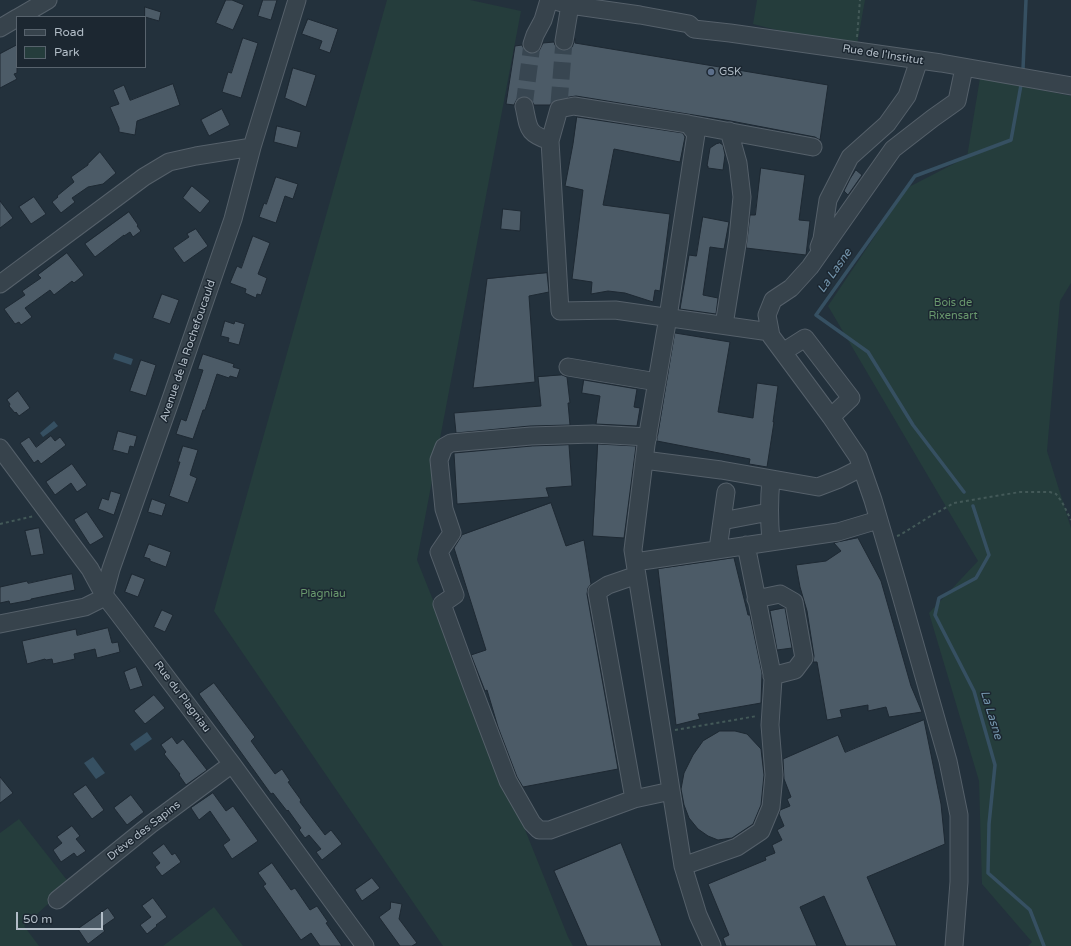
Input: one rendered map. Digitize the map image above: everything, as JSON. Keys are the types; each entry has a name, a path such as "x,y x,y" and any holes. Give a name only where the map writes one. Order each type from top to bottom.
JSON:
{"street":[{"path":"21,16 48,0"},
{"name":"Avenue de la Rochefoucauld","path":"104,595 111,569 233,219 252,147 298,0"},
{"path":"532,44 543,20 549,0"},
{"name":"Rue de l'Institut","path":"552,0 570,5 643,15 689,24 694,29 856,50 941,63 1071,86"},
{"path":"564,41 570,5"},
{"path":"0,28 16,19"},
{"path":"810,267 822,239 828,200 850,157 888,124 907,96 919,60"},
{"path":"954,946 959,882 959,815 948,761 884,539 858,458 831,417 771,336 767,315 773,300 791,288 810,267 893,148 957,101 964,68"},
{"path":"524,106 529,129 538,137 550,141"},
{"path":"770,332 615,310 560,311 550,141 559,106 574,106 729,131 813,147"},
{"path":"688,124 696,134 644,460 633,550 683,866 698,915 712,946"},
{"path":"724,325 738,238 742,198 738,163 729,131"},
{"path":"0,284 144,177 169,162 252,147"},
{"path":"783,352 805,338 851,398 831,417"},
{"path":"568,368 657,382"},
{"path":"648,437 593,434 531,436 451,443 444,447 439,460 444,509 452,533 439,552 455,595 442,604 508,781 532,823 539,830 550,830 634,799 671,791"},
{"name":"Rue du Plagniau","path":"0,448 90,569 104,595 232,764 365,946"},
{"path":"644,460 721,470 818,487 861,468"},
{"path":"771,479 769,512 771,541"},
{"path":"718,549 726,492"},
{"path":"722,521 769,512"},
{"path":"634,799 597,592 636,568 718,549 838,532 878,520"},
{"path":"683,866 737,847 761,831 771,807 774,775 770,725 772,676 746,545"},
{"path":"756,599 780,594 794,602 804,658 795,670 772,676"},
{"path":"0,624 85,606 101,600 104,595"},
{"name":"Drève des Sapins","path":"57,900 151,824 232,764"}],"path":[{"path":"856,50 860,0"},
{"path":"884,539 900,535 954,503 1020,492 1050,492 1056,494 1071,520"},
{"path":"0,524 49,513"},
{"path":"662,732 771,714"}],"green space":[{"name":"Plagniau","path":"387,0 470,0 521,11 417,560 568,937 573,946 443,946 214,611"},
{"path":"757,0 865,0 856,50 753,24"},
{"name":"Bois de Rixensart","path":"980,78 1071,96 1071,283 1060,301 1047,451 1071,528 1071,946 1028,946 1032,942 982,884 979,781 929,613 978,561 828,306 907,188 967,157"},
{"path":"19,819 70,884 24,926 39,946 0,946 0,833"},
{"path":"214,907 243,946 163,946"}],"water":[{"path":"115,353 133,359 131,365 113,359"},
{"path":"54,421 58,426 43,437 40,433"},
{"path":"147,732 152,739 135,751 130,744"},
{"path":"93,757 105,773 96,779 84,763"}],"building":[{"path":"226,0 232,0 244,5 233,30 216,23"},
{"path":"263,0 277,0 271,20 258,16"},
{"path":"145,7 161,12 159,21 145,16"},
{"path":"308,19 338,29 330,53 319,49 322,41 302,34"},
{"path":"243,38 258,43 241,98 222,92 228,72 231,73"},
{"path":"575,39 575,43 828,85 820,140 815,137 731,121 576,96 557,99 550,105 534,105 531,99 522,96 517,99 514,105 506,104 515,46 522,45 525,51 534,54 539,51 543,43 554,42 558,49 563,51 572,47"},
{"path":"16,46 17,73 14,74 17,79 0,88 0,54"},
{"path":"293,68 316,75 306,107 285,98"},
{"path":"173,84 180,105 137,121 135,135 119,132 119,128 110,107 119,104 113,90 124,85 130,100"},
{"path":"222,109 230,125 209,136 201,120"},
{"path":"577,117 683,133 685,137 680,162 614,149 603,205 670,214 660,291 655,290 653,302 625,293 608,291 591,294 592,282 572,279 583,190 565,186"},
{"path":"277,126 301,132 297,148 274,142"},
{"path":"720,143 723,145 725,155 723,170 708,168 710,148"},
{"path":"100,152 116,173 103,184 88,187 72,198 75,202 61,213 52,202 74,182 71,177 88,165"},
{"path":"761,168 805,175 799,220 810,221 806,255 746,248 750,215 755,215"},
{"path":"856,170 862,175 848,195 844,191"},
{"path":"276,177 298,184 293,199 285,196 276,223 259,217 264,203 266,204"},
{"path":"192,186 210,201 200,213 183,198"},
{"path":"34,197 46,214 31,224 19,207"},
{"path":"0,201 13,218 0,228"},
{"path":"503,209 521,211 520,231 501,229"},
{"path":"129,212 141,231 133,237 130,232 124,235 95,257 85,244"},
{"path":"703,217 729,222 724,249 710,247 703,295 718,298 716,314 680,309 689,255 696,256"},
{"path":"196,229 208,246 184,263 173,248 189,237 187,234"},
{"path":"253,236 270,243 258,274 267,278 261,295 257,294 256,298 245,293 246,289 230,283 237,266 241,268"},
{"path":"67,253 84,275 74,283 72,281 54,295 50,290 25,308 32,317 21,325 19,322 15,324 4,309 25,295 22,291 41,278 38,275"},
{"path":"547,273 549,292 529,296 535,382 473,388 487,279"},
{"path":"162,294 179,300 170,324 153,318"},
{"path":"225,321 234,324 235,321 245,324 239,345 228,342 229,338 221,336"},
{"path":"675,333 730,342 718,412 753,418 757,383 778,386 767,467 749,464 750,459 657,441"},
{"path":"203,354 234,364 233,367 240,369 237,378 230,376 229,378 217,374 205,410 203,410 193,439 176,434 181,419 186,421 203,370 198,369"},
{"path":"141,360 156,365 146,396 130,391"},
{"path":"562,375 567,377 570,403 568,403 570,425 530,426 456,433 454,413 541,406 538,377"},
{"path":"584,380 637,389 634,407 640,408 637,426 596,424 600,396 582,393"},
{"path":"18,391 30,408 19,416 9,406 10,404 7,400"},
{"path":"118,431 137,436 134,447 130,446 128,454 113,450"},
{"path":"51,436 55,441 60,437 66,445 41,464 38,460 34,463 20,443 29,437 36,447"},
{"path":"598,444 636,446 624,538 593,536"},
{"path":"569,445 572,486 546,488 549,497 457,504 454,453 532,446"},
{"path":"183,446 198,450 190,475 197,478 188,503 169,496 180,462 178,462"},
{"path":"72,464 87,485 77,492 71,483 55,495 46,482"},
{"path":"111,491 121,494 114,515 98,509 102,498 108,500"},
{"path":"152,499 166,504 162,516 148,512"},
{"path":"551,503 566,546 584,540 591,584 588,588 587,594 618,769 523,787 517,777 498,727 487,690 485,691 471,655 486,650 454,548 462,535"},
{"path":"87,512 104,537 90,545 74,520"},
{"path":"39,528 44,554 31,556 25,531"},
{"path":"858,538 881,581 911,686 922,712 889,717 886,707 868,711 868,705 840,710 842,717 827,720 817,662 813,662 814,656 807,611 800,587 796,565 826,561 841,551 834,543"},
{"path":"149,544 171,552 166,567 144,557"},
{"path":"734,558 748,615 750,615 762,673 761,703 698,714 700,719 676,725 658,569"},
{"path":"72,574 75,590 10,604 9,601 0,603 0,587"},
{"path":"132,574 145,579 138,597 125,592"},
{"path":"785,608 792,648 777,650 770,611"},
{"path":"162,610 173,615 165,632 154,627"},
{"path":"108,628 112,643 118,642 120,652 97,658 95,649 74,654 75,659 53,664 52,659 45,659 27,664 22,641 76,629 77,635"},
{"path":"136,667 143,686 130,690 124,672"},
{"path":"214,683 255,737 251,741 275,774 282,769 290,781 288,782 301,800 300,802 325,835 331,830 342,844 322,860 316,852 321,849 309,835 305,838 299,830 301,828 288,810 287,811 273,793 271,794 199,694"},
{"path":"154,695 165,708 145,724 134,711"},
{"path":"924,720 941,804 945,844 867,877 897,946 846,946 824,896 800,907 817,946 726,946 723,938 729,935 708,884 766,860 765,857 775,853 772,845 782,840 777,830 784,826 779,814 780,810 790,806 787,799 791,797 784,779 783,759 838,735 845,752"},
{"path":"720,731 735,731 747,734 761,749 764,775 761,805 753,824 732,838 718,840 708,836 698,829 689,818 684,805 681,789 684,773 693,755 703,741"},
{"path":"172,737 177,744 183,739 207,770 186,785 179,775 180,774 164,754 166,752 161,745"},
{"path":"0,777 13,793 0,803"},
{"path":"86,785 104,810 92,819 73,794"},
{"path":"213,793 226,811 233,806 258,841 232,859 223,845 230,840 210,811 199,820 191,808"},
{"path":"131,795 144,812 127,825 114,808"},
{"path":"72,826 80,836 76,839 86,851 77,857 74,853 61,862 53,850 62,843 57,837"},
{"path":"621,843 662,946 587,946 554,871"},
{"path":"164,844 172,855 175,853 181,862 162,876 155,867 160,863 152,853"},
{"path":"272,863 291,890 295,888 310,910 317,906 328,922 326,923 342,946 320,946 311,933 301,940 263,886 266,884 258,873"},
{"path":"372,878 380,888 362,901 355,890"},
{"path":"153,898 167,917 147,934 140,925 151,917 142,906"},
{"path":"391,902 402,904 399,919 417,943 412,946 400,946 379,917 390,909"},
{"path":"108,908 115,918 102,927 105,931 88,944 78,929"}],"waterway":[{"name":"La Lasne","path":"1023,69 1026,0"},
{"name":"La Lasne","path":"964,492 913,425 868,352 816,315 915,176 1011,140 1021,85"},
{"name":"La Lasne","path":"973,506 989,555 976,578 939,598 935,615 974,691 995,765 989,824 988,873 1030,910 1044,946"}],"tunnel":[{"path":"559,104 564,41"},
{"path":"524,106 532,44"}],"place":[{"name":"GSK","path":"711,72"}]}
